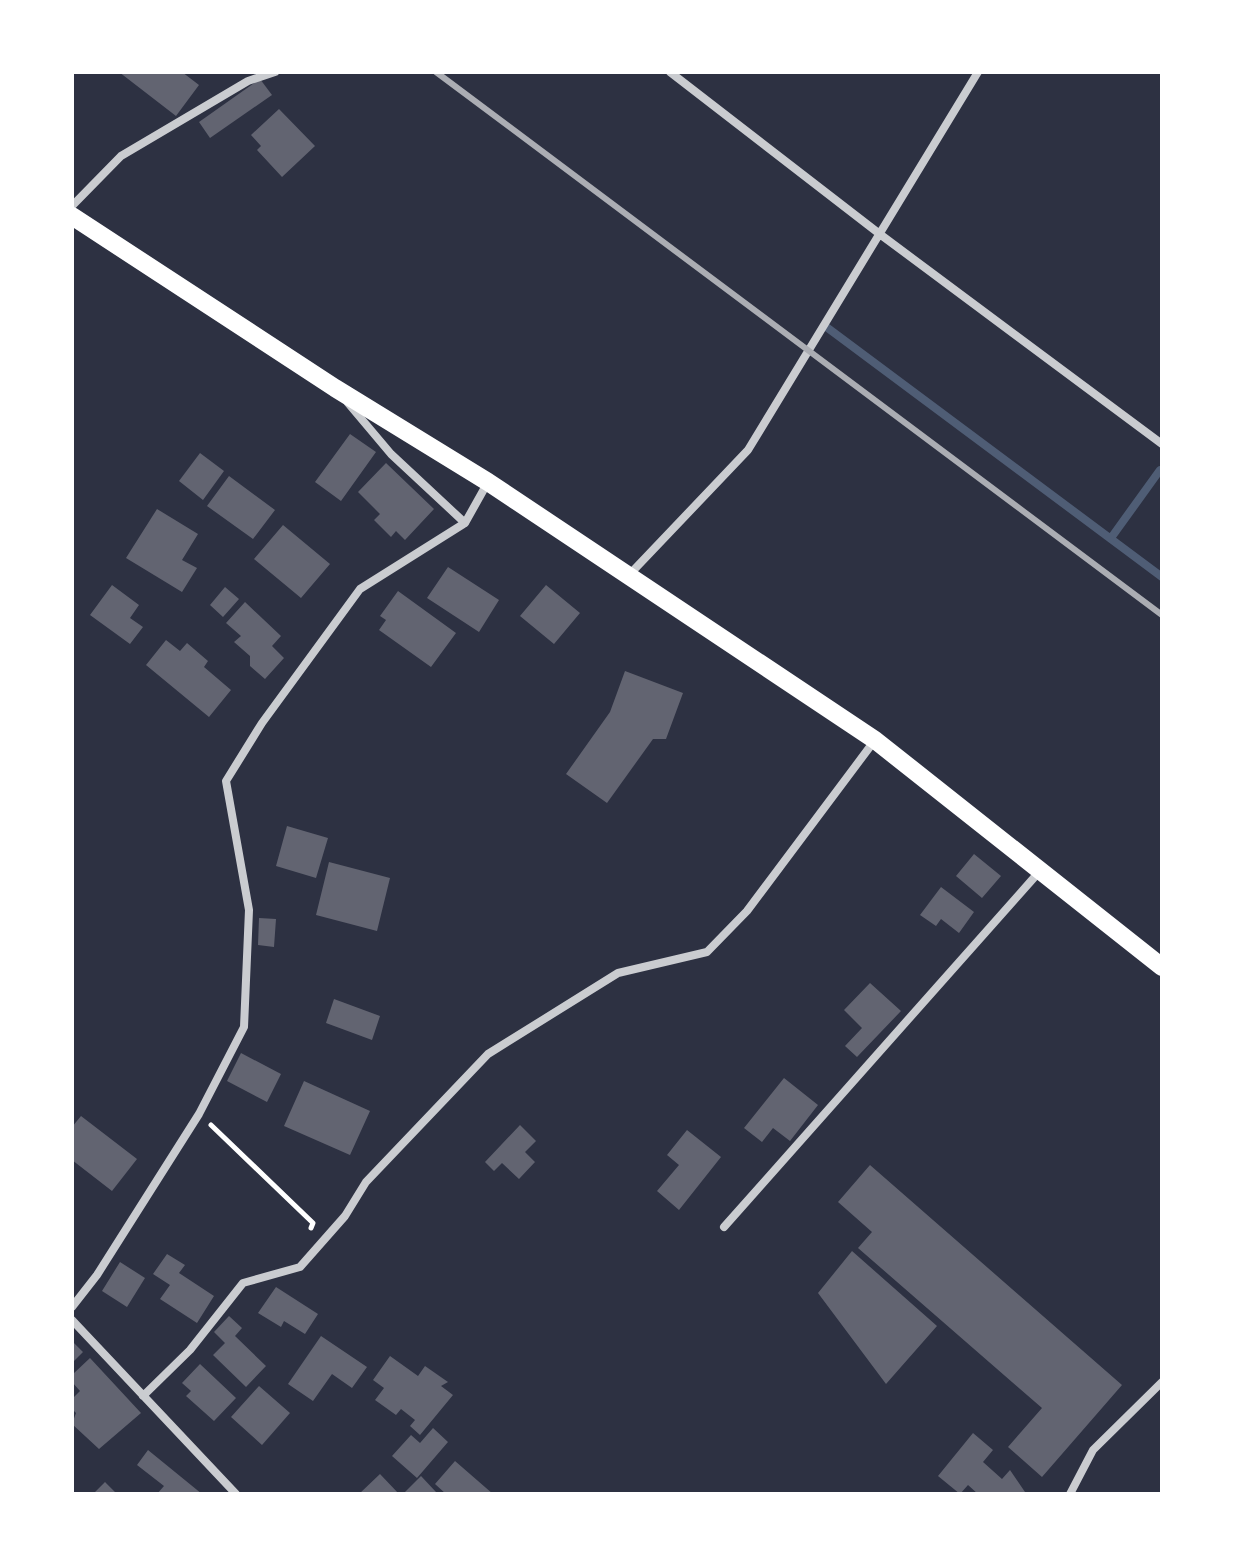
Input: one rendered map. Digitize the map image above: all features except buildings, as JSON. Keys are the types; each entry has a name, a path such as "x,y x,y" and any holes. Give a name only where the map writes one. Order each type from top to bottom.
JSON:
{"main road":[{"path":"72,216 335,388 488,482 875,740 1162,967"}],"street":[{"path":"72,206 121,156 237,87 275,72"},
{"path":"670,72 881,235 1162,444"},
{"path":"628,576 748,450 978,72"},
{"path":"335,388 391,454 465,523"},
{"path":"72,1307 97,1275 199,1114 244,1027 249,910 226,781 262,723 360,589 465,523 488,482"},
{"path":"143,1396 190,1350 243,1283 300,1267 345,1216 366,1182 488,1054 618,973 707,952 747,911 875,740"},
{"path":"724,1227 1039,872"},
{"path":"72,1320 236,1494"},
{"path":"1070,1494 1093,1450 1162,1382"}],"path":[{"path":"199,1114 313,1223 300,1267"}],"waterway":[{"path":"825,326 1162,577"},
{"path":"1111,538 1162,471"}],"railway":[{"path":"436,72 1162,615"}]}
